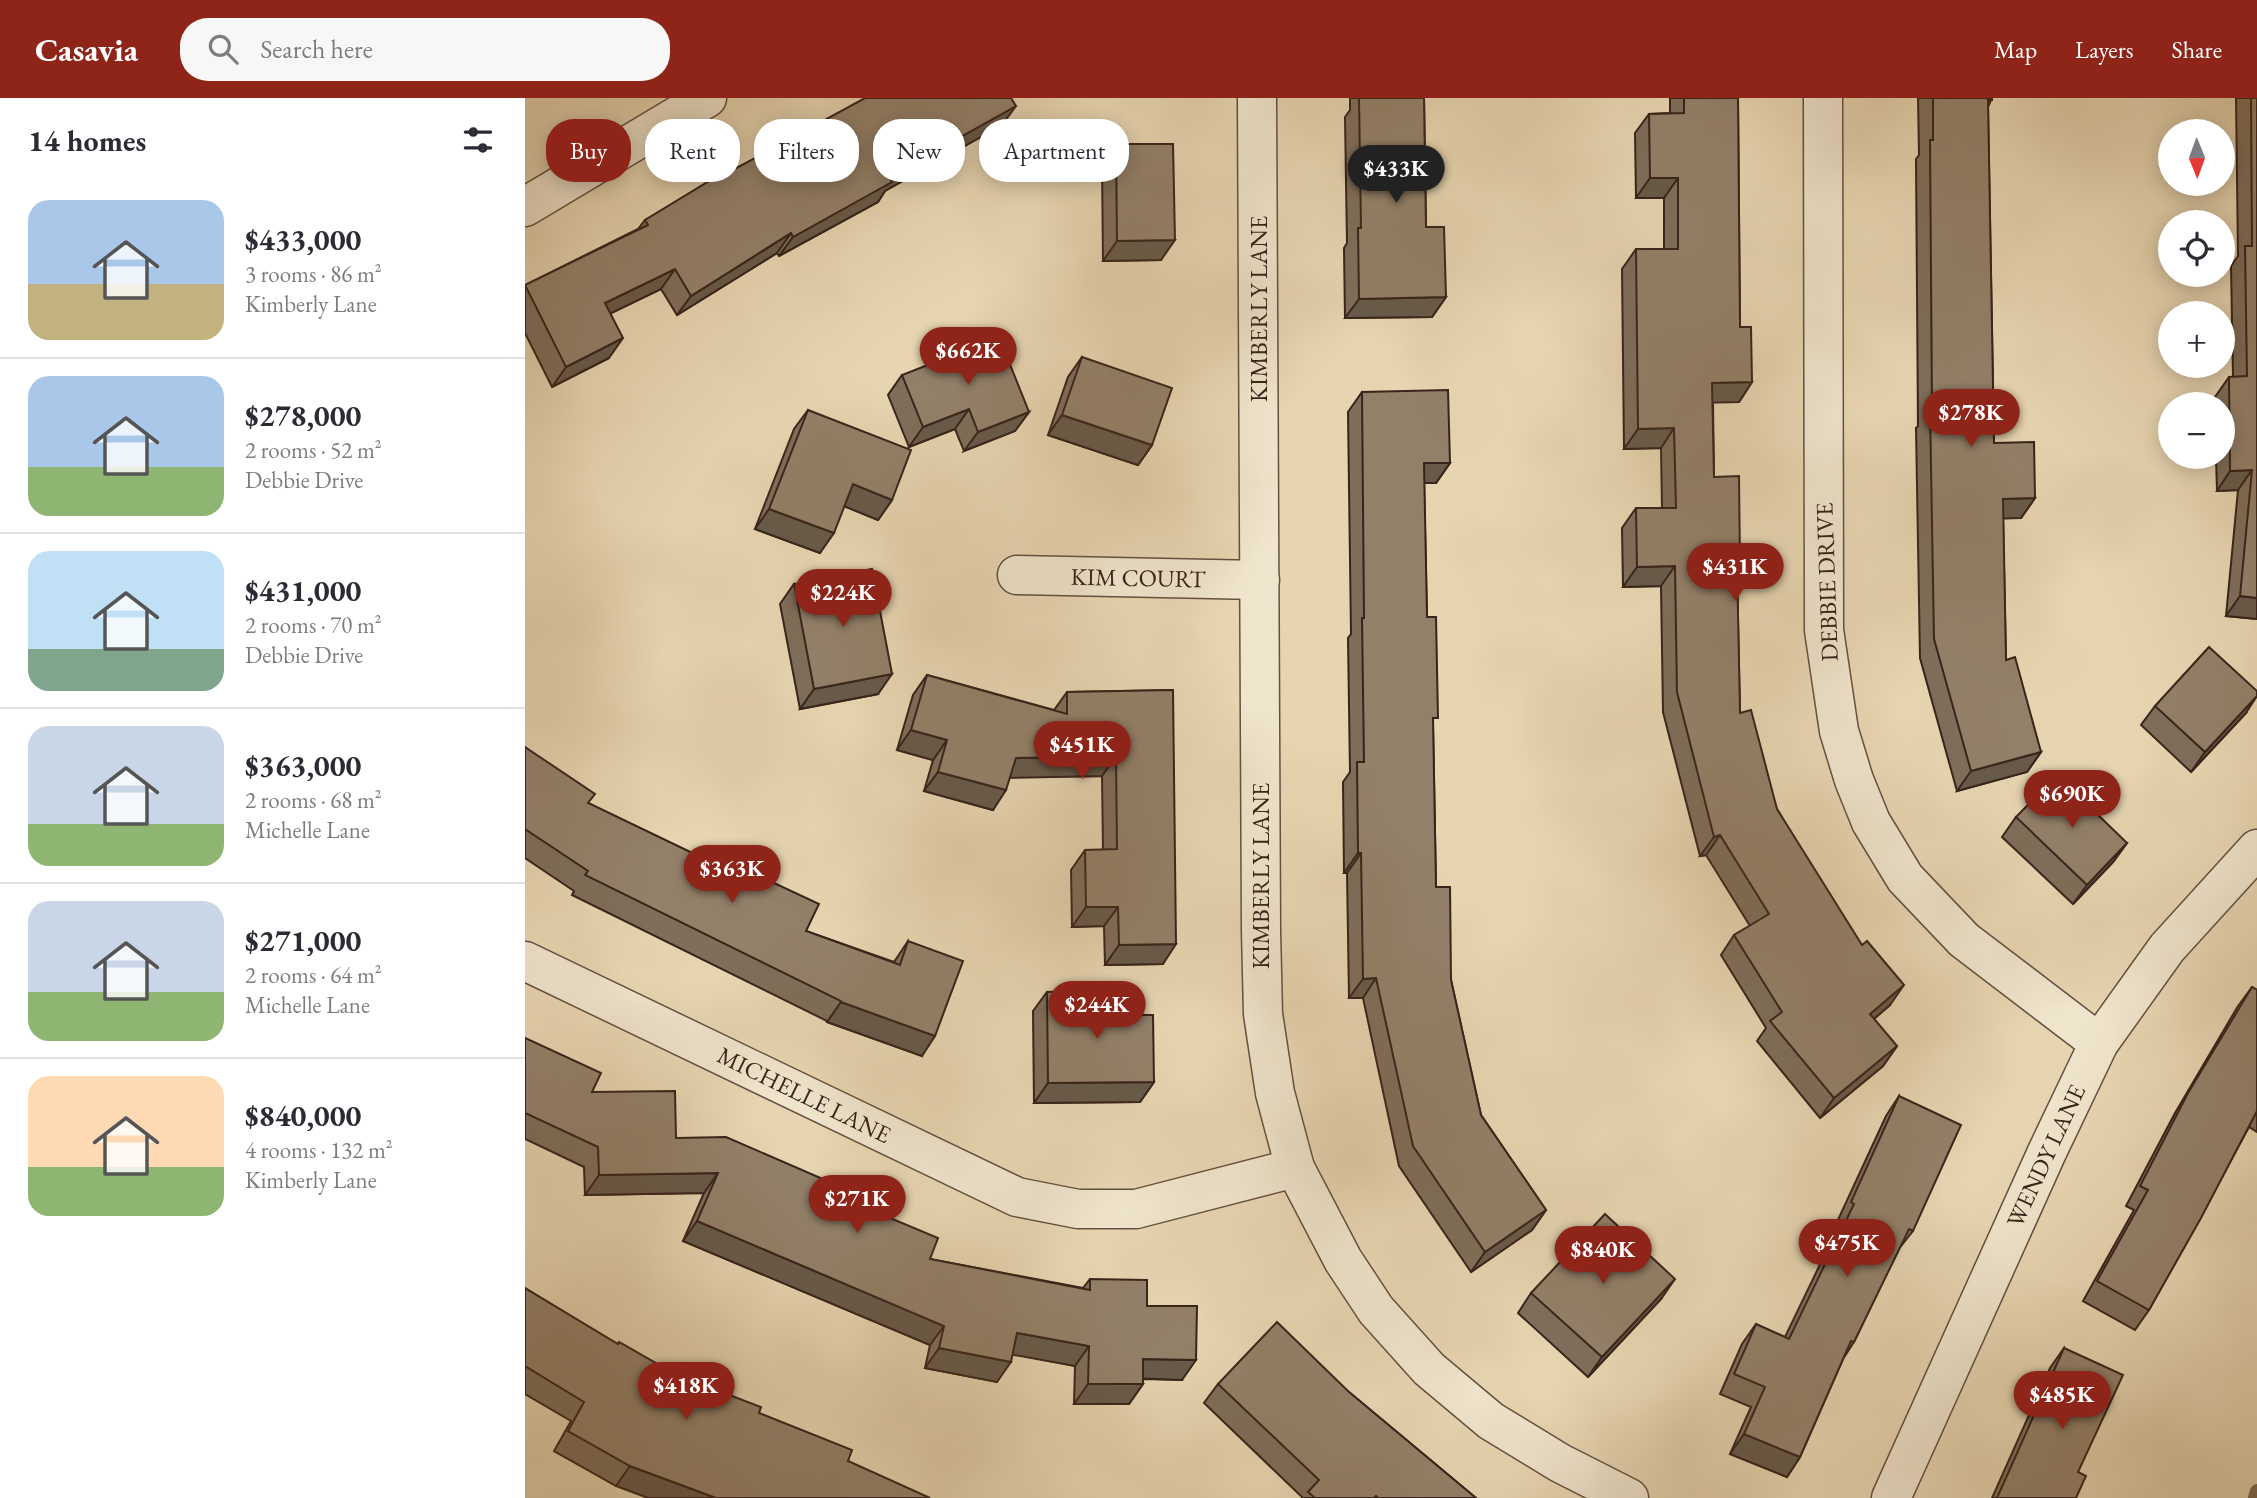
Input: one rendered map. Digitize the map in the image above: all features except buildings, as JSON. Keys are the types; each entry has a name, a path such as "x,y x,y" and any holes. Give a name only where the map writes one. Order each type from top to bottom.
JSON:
{"street":[{"path":"525,207 707,98"},
{"name":"KIMBERLY LANE","path":"1257,98 1263,1014 1275,1093 1295,1168 1343,1260 1376,1310 1429,1369 1491,1421 1560,1463 1629,1498"},
{"name":"DEBBIE DRIVE","path":"1823,98 1824,630 1839,731 1854,780 1871,822 1905,878 1964,940 2099,1043"},
{"name":"KIM COURT","path":"1017,575 1260,580"},
{"name":"WENDY LANE","path":"1891,1498 2046,1152 2099,1043 2167,948 2257,849"},
{"name":"MICHELLE LANE","path":"525,961 1017,1197 1078,1209 1136,1209 1295,1168"}],"waterway":[{"path":"2255,1498 2257,1491"}]}
